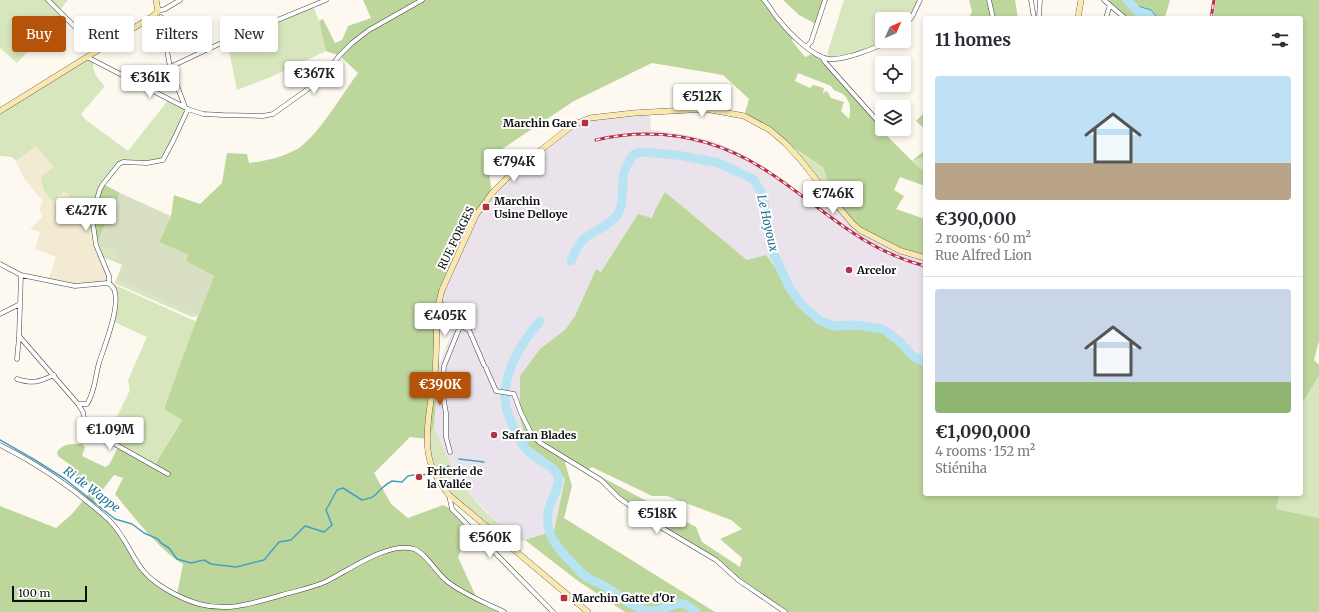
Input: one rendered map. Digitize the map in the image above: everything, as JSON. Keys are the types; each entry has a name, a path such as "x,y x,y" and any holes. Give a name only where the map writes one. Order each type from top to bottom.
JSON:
{"main road":[{"path":"134,28 153,16 158,11 156,0"},
{"path":"1078,16 1081,0"},
{"path":"0,111 95,52"},
{"name":"RUE FORGES","path":"588,612 449,494 438,480 433,470 428,452 427,439 435,370 438,303 442,290 476,215 492,193 514,171 573,125 590,118 634,113 706,109 744,116 770,130 799,158 834,202 860,230 901,251 923,257"}],"street":[{"path":"48,0 74,26"},
{"path":"158,11 165,9 180,0"},
{"path":"123,76 170,67 217,45 326,0"},
{"path":"87,57 186,109 203,114 263,116 273,114 322,79 352,43 369,30 422,0"},
{"path":"764,0 778,20 806,47 823,58 831,60 844,58 875,48"},
{"path":"806,47 811,42 826,0"},
{"path":"911,18 920,0"},
{"path":"989,0 993,16"},
{"path":"1031,0 1034,16"},
{"path":"1039,16 1040,0"},
{"path":"1104,0 1123,16"},
{"path":"1107,16 1110,5"},
{"path":"107,283 109,281 109,276 96,245 93,224 95,206 100,189 119,164 123,162 147,163 163,160 174,140 186,109 170,67 167,52"},
{"path":"823,58 875,118"},
{"path":"0,264 21,275 74,286 107,283 111,284 116,292 115,312 98,364 92,394 87,404 78,404"},
{"path":"17,359 20,336 21,275"},
{"path":"438,303 465,314 444,366 442,390 446,413 446,437 450,452"},
{"path":"0,314 20,304"},
{"path":"460,326 469,330 496,392 514,394 531,433 539,442 601,480 619,498 641,515 716,560 738,580 785,612"},
{"path":"20,336 78,404 83,412 85,425 90,430 168,474"},
{"path":"17,379 33,383 42,381 54,375"},
{"path":"0,444 32,462 84,498 122,534 139,566 149,577 185,599 199,604 225,608 256,603 323,583 371,558 389,550 403,547 415,550 424,556 437,572 448,582 504,612"},
{"path":"449,494 452,509 553,612"}],"shaded area":[{"path":"650,112 651,130 683,134 713,141 738,152 779,177 810,200 824,189 923,257 923,361 913,356 900,342 855,325 834,326 819,320 801,304 766,256 747,260 665,192 652,218 638,214 601,272 596,269 575,316 565,330 528,446 552,463 565,479 554,531 520,542 473,498 458,478 445,453 434,426 439,366 458,316 447,312 438,303 476,215 492,193 573,125 590,118"},
{"path":"36,146 54,167 65,190 87,216 109,281 75,286 48,281 56,257 35,249 40,232 30,229 43,216 39,210 43,201 25,180 16,161"}],"green space":[{"path":"0,0 68,0 59,11 63,15 62,16 12,16 12,52 28,52 17,63 0,48"},
{"path":"363,0 764,0 793,35 792,41 805,57 815,53 823,58 875,118 875,136 888,136 923,171 923,185 900,177 894,190 904,196 896,209 923,218 923,258 916,256 860,230 829,196 832,193 823,167 744,116 749,99 723,75 652,63 574,101 487,159 492,193 476,215 438,303 439,366 434,426 427,439 410,437 374,473 391,504 408,518 443,505 452,509 472,530 458,557 477,599 504,612 0,612 0,506 56,528 72,514 90,492 92,485 75,475 72,466 58,456 57,452 59,449 68,445 82,444 85,447 82,456 105,467 109,465 118,447 154,466 182,420 164,409 214,276 185,261 188,255 159,242 171,216 174,195 200,204 222,183 227,153 247,154 249,163 287,154 299,148 307,141 323,123 358,73 340,56 326,51 319,21 323,19 335,43 342,40 348,26 371,18","holes":["798,73 831,86 844,95 848,100 850,106 849,119 841,111 844,102 831,98 827,91 823,93 824,88 813,85 810,88 795,81","114,475 123,478 115,494 156,542 165,551 183,564 177,594 149,577 122,534 91,505"]},
{"path":"783,0 825,0 816,24 799,15"},
{"path":"844,0 920,0 911,18 911,12 875,12 875,48 831,60 827,54"},
{"path":"969,0 1015,0 1018,16 970,16 972,11"},
{"path":"1104,0 1170,0 1165,16 1156,16 1151,10 1139,6 1133,11 1138,16 1123,16"},
{"path":"1216,0 1319,0 1319,341 1314,360 1319,365 1319,376 1303,402 1303,16 1213,16"},
{"path":"313,5 319,21 326,51 271,77 237,90 229,52 278,52 278,20"},
{"path":"87,57 94,61 94,72 105,86 81,114 86,120 128,151 169,99 188,109 163,160 123,163 105,181 95,236 84,219 87,216 65,191 52,201 44,191 41,177 54,167 36,146 16,161 12,157 0,156 0,111"},
{"path":"923,114 923,127 916,121"},
{"path":"785,143 823,167 832,193 829,196"},
{"path":"923,152 923,158 912,161"},
{"path":"923,158 923,171 912,161"},
{"path":"103,184 120,193 96,245 95,206"},
{"path":"665,192 747,260 766,255 801,304 819,320 834,326 855,325 883,329 900,342 913,356 923,361 923,496 1279,496 1276,509 1319,518 1319,612 785,612 738,580 716,560 636,511 601,480 567,460 565,463 572,486 564,518 715,612 625,612 578,581 525,540 554,531 565,479 552,463 528,446 520,418 520,376 540,349 565,330 575,316 596,269 601,272 638,214 652,218","holes":["592,467 652,496 667,496 731,520 742,529 720,539 742,558 740,567 702,542 696,527 588,470"]},
{"path":"120,193 171,216 159,242 188,255 186,261 214,276 198,316 116,280 122,265 113,261 116,253 96,245"},
{"path":"96,245 116,253 113,261 101,257"},
{"path":"116,280 198,316 192,317 114,283"},
{"path":"115,285 197,322 164,409 182,419 154,466 106,439 130,390 128,380 147,337 112,321 115,312"},
{"path":"1319,376 1319,518 1276,509 1279,496 1303,496 1303,402"},
{"path":"434,426 450,463 460,481 483,509 520,542 506,543 463,507 438,480 427,439"}],"water":[{"path":"1131,4 1151,10 1156,16 1138,16 1133,12"}],"waterway":[{"name":"Le Hoyoux","path":"1127,0 1142,16"},
{"name":"Le Hoyoux","path":"571,261 580,243 589,235 612,221 619,212 622,203 623,178 625,170 634,154 641,152 677,155 719,163 753,179 763,195 772,250 789,287 801,304 819,320 834,326 855,325 883,329 900,342 913,356 923,361"},
{"name":"Le Hoyoux","path":"540,321 515,357 505,388 505,399 509,417 523,446 553,469 558,476 557,487 548,514 549,530 555,544 585,576 640,608 656,611 680,603 689,606 696,612"},
{"name":"Ri de Wappe","path":"0,440 65,479 115,519 132,524 144,533 158,539 169,548 177,559 191,563 204,560 211,564 236,567 264,560 279,542 291,540 305,526 324,532 332,525 326,510 337,490 343,488 362,500 373,497 383,487 392,481 402,482 408,476 414,475"},
{"name":"Ri de Wappe","path":"459,459 484,462"},
{"name":"Ri de Wappe","path":"438,470 449,466"},
{"name":"Ri de Wappe","path":"423,475 430,473"}],"railway":[{"path":"1211,16 1214,0"},
{"path":"596,140 642,134 664,135 708,143 729,151 770,173 861,238 902,259 923,265"}],"place":[{"name":"Marchin Gare","path":"585,123"},
{"name":"Marchin Usine Delloye","path":"486,207"},
{"name":"Arcelor","path":"849,270"},
{"name":"Safran Blades","path":"494,435"},
{"name":"Friterie de la Vallée","path":"419,477"},
{"name":"Marchin Gatte d'Or","path":"564,598"}]}
